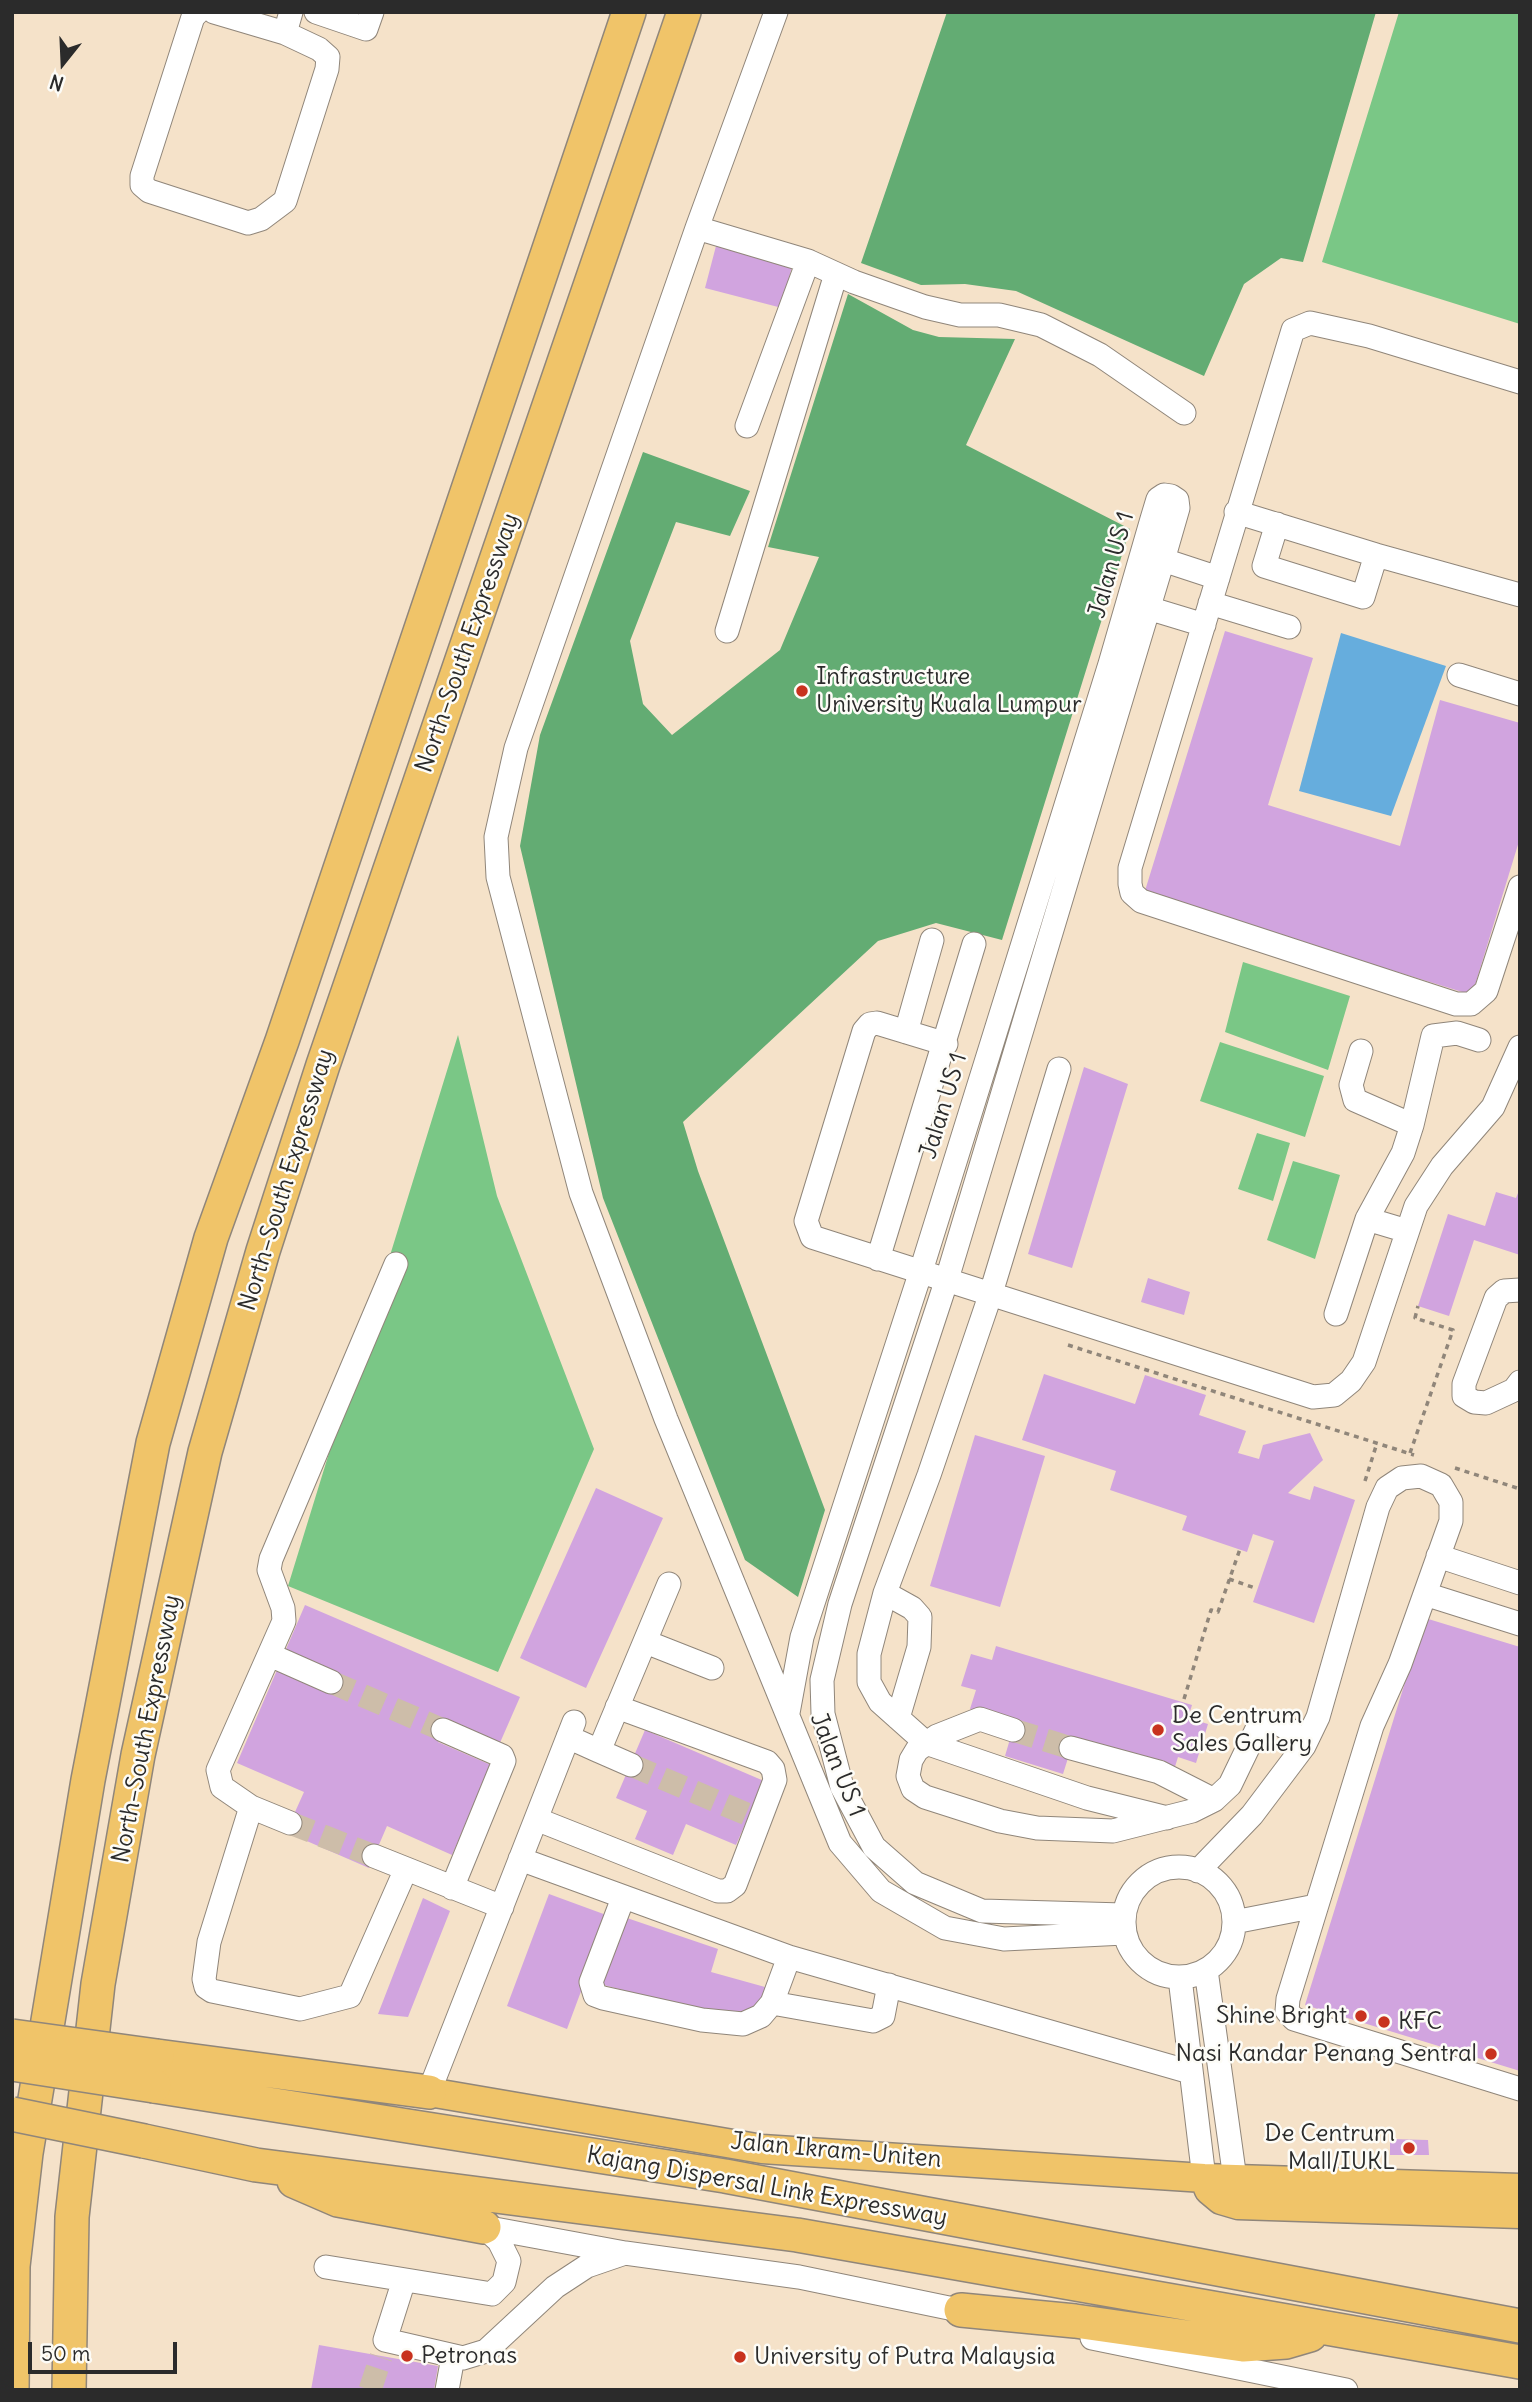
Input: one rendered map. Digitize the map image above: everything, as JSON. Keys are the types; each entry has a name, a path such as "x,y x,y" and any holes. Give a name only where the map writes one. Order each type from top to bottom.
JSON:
{"highway":[{"name":"North–South Expressway","path":"12,2390 13,2266 26,2153 88,1780 153,1443 211,1238 286,1028 629,12"},
{"name":"North–South Expressway","path":"68,2390 72,2217 98,1984 138,1755 205,1452 263,1251 323,1065 684,12"},
{"path":"12,2036 155,2071 429,2092"},
{"name":"Kajang Dispersal Link Expressway","path":"12,2064 155,2071 1520,2326"},
{"name":"Kajang Dispersal Link Expressway","path":"12,2114 256,2165 797,2235 1325,2330 1520,2362"},
{"path":"256,2165 338,2200 484,2227"},
{"path":"961,2310 1075,2321 1243,2345 1286,2342 1325,2330"},
{"path":"1458,2316 1520,2315"}],"main road":[{"name":"Jalan Ikram-Uniten","path":"429,2092 762,2149 1203,2178 1520,2188"},
{"path":"1203,2178 1209,2190 1221,2200 1238,2205 1520,2214"}],"street":[{"path":"198,12 193,18 154,136 142,185 149,191 234,221 248,223 261,219 285,201 327,69 328,57 288,22 214,12"},
{"path":"316,12 366,29 372,12"},
{"path":"776,12 697,228 516,748 496,837 498,877 580,1193 666,1419 788,1713"},
{"path":"697,228 808,261 925,307 960,315 999,315 1041,325 1100,355 1184,413"},
{"path":"747,426 808,261"},
{"path":"727,631 836,274"},
{"path":"1520,382 1369,336 1310,323 1293,330 1130,868 1132,893 1141,901 1456,1004 1471,1004 1486,991 1520,887"},
{"path":"1237,512 1376,555 1520,595"},
{"path":"1277,524 1264,566 1314,582 1363,597 1376,555"},
{"path":"1153,557 1218,578"},
{"name":"Jalan US 1","path":"1124,1924 1004,1939 945,1928 881,1891 840,1843 788,1713 802,1637 1153,557"},
{"name":"Jalan US 1","path":"1124,1924 982,1911 915,1883 874,1847 842,1787 830,1751 823,1714 822,1680 828,1643 947,1279 1148,608 1153,557"},
{"path":"1148,608 1289,627"},
{"path":"1460,675 1520,694"},
{"path":"906,1032 932,940"},
{"path":"878,1259 946,1044 974,944"},
{"path":"946,1044 877,1023 870,1024 864,1031 806,1221 812,1237 1287,1391 1313,1397 1334,1395 1351,1381 1364,1362 1407,1231 1428,1184 1493,1107 1519,1050"},
{"path":"1336,1314 1367,1219 1403,1153 1433,1037 1457,1033 1479,1040"},
{"path":"1361,1051 1351,1085 1355,1100 1412,1125"},
{"path":"1059,1069 990,1293 929,1475 885,1593 869,1654 869,1682 880,1702 926,1743 1087,1798 1167,1818"},
{"path":"1367,1219 1407,1231"},
{"path":"290,1823 251,1807 222,1787 218,1770 270,1655 285,1614 269,1570 271,1559 396,1264"},
{"path":"1520,1290 1504,1291 1496,1298 1464,1384 1464,1396 1474,1402 1486,1403 1514,1390 1520,1382"},
{"path":"1198,1871 1252,1815 1304,1746 1318,1717 1378,1507 1387,1488 1402,1478 1421,1476 1441,1485 1451,1502 1451,1521 1424,1594 1405,1666 1316,1906 1288,1999 1287,2011 1294,2019 1520,2089"},
{"path":"1438,1556 1520,1583"},
{"path":"599,1751 669,1584"},
{"path":"885,1593 912,1608 920,1617 919,1647 898,1718"},
{"path":"1424,1594 1520,1624"},
{"path":"646,1642 712,1668"},
{"path":"270,1655 331,1682"},
{"path":"536,1819 718,1891 727,1891 735,1885 755,1817 775,1780 773,1769 766,1762 617,1707"},
{"path":"1013,1730 980,1719 926,1743 911,1760 908,1776 913,1789 925,1797 1000,1821 1037,1828 1113,1831 1167,1818 1214,1800 1230,1784 1257,1730 1267,1722 1290,1730 1304,1746"},
{"path":"429,2092 571,1729 599,1751 631,1765"},
{"path":"443,1730 502,1756 504,1761 452,1888"},
{"path":"1071,1748 1159,1772 1214,1800"},
{"path":"1076,1830 1087,1798"},
{"path":"251,1807 209,1942 204,1979 206,1987 212,1991 300,2009 350,1996 406,1869"},
{"path":"374,1856 502,1907"},
{"path":"520,1859 789,1956 1189,2072"},
{"path":"1182,1867 1213,1879 1224,1891 1234,1922 1227,1950 1206,1970 1180,1978 1161,1975 1144,1965 1131,1951 1124,1924 1128,1899 1150,1875 1182,1867"},
{"path":"623,1898 591,1982 595,1995 702,2020 743,2024 761,2016 772,2003 789,1956"},
{"path":"1234,1922 1316,1906"},
{"path":"1206,1970 1235,2179"},
{"path":"1180,1978 1203,2178"},
{"path":"772,2003 873,2021 883,2016 888,1985"},
{"path":"484,2227 625,2252 799,2277 1346,2390"},
{"path":"484,2227 499,2241 509,2261 504,2282 492,2294"},
{"path":"404,2280 383,2348 453,2357 476,2356 486,2351 512,2325 566,2280 587,2266 625,2252"},
{"path":"326,2267 492,2294 512,2325"},
{"path":"447,2390 453,2357"}],"path":[{"path":"1410,1454 1453,1330 1415,1318 1418,1306"},
{"path":"1068,1345 1422,1458"},
{"path":"1362,1491 1377,1443"},
{"path":"1446,1465 1520,1489"},
{"path":"1184,1699 1211,1609 1218,1612 1240,1549"},
{"path":"1229,1579 1255,1588"}],"green space":[{"path":"947,12 1376,12 1303,262 1281,258 1244,284 1204,376 1016,291 965,284 921,285 861,263"},
{"path":"1399,12 1520,12 1520,324 1322,262"},
{"path":"848,294 913,330 939,337 1015,339 966,445 1130,529 1002,940 936,923 878,941 683,1122 698,1171 825,1510 798,1597 745,1560 603,1198 520,846 540,735 643,452 750,491 730,536 676,522 630,641 643,704 672,735 780,650 819,557 768,547"},
{"path":"1243,962 1350,996 1328,1070 1225,1032"},
{"path":"458,1035 497,1196 594,1449 498,1672 288,1586"},
{"path":"1220,1042 1324,1076 1305,1137 1200,1101"},
{"path":"1257,1133 1290,1143 1273,1201 1238,1189"},
{"path":"1293,1161 1340,1175 1315,1259 1267,1240"}],"water":[{"path":"1341,633 1446,666 1391,816 1299,791"}],"building":[{"path":"716,246 792,266 782,308 705,288"},
{"path":"1225,631 1313,658 1268,805 1400,846 1440,700 1520,723 1520,838 1472,995 1144,894"},
{"path":"1084,1067 1128,1084 1072,1268 1028,1254"},
{"path":"1520,1188 1520,1255 1474,1240 1449,1316 1418,1306 1448,1214 1485,1226 1496,1192 1516,1198"},
{"path":"1148,1278 1190,1292 1184,1315 1141,1302"},
{"path":"1044,1374 1135,1404 1145,1375 1206,1395 1199,1415 1246,1431 1238,1453 1259,1459 1263,1445 1310,1433 1323,1460 1288,1493 1310,1500 1314,1486 1355,1500 1314,1623 1253,1602 1274,1541 1253,1534 1247,1552 1182,1530 1187,1516 1110,1490 1116,1471 1022,1440"},
{"path":"975,1435 1045,1456 1000,1607 930,1586"},
{"path":"596,1488 663,1518 586,1688 520,1658"},
{"path":"305,1605 520,1697 499,1745 443,1730 438,1742 491,1765 452,1855 387,1826 369,1868 286,1832 304,1792 237,1763"},
{"path":"1425,1618 1520,1647 1520,2071 1305,2005"},
{"path":"996,1646 1192,1705 1188,1718 1208,1724 1196,1763 1178,1757 1174,1770 1074,1739 1063,1774 1005,1756 1015,1722 970,1709 976,1690 961,1686 971,1654 992,1660"},
{"path":"645,1730 764,1781 736,1845 686,1824 673,1855 635,1839 647,1811 616,1798"},
{"path":"549,1894 609,1916 567,2029 507,2006"},
{"path":"423,1898 450,1911 408,2017 378,2014"},
{"path":"624,1917 718,1949 711,1972 783,1992 766,2028 600,1984"},
{"path":"1390,2139 1428,2140 1429,2155 1390,2155"},
{"path":"319,2345 438,2366 434,2390 311,2390"}],"tunnel":[{"path":"331,1682 443,1730"},
{"path":"1013,1730 1071,1748"},
{"path":"631,1765 749,1815"},
{"path":"290,1823 374,1856"},
{"path":"370,2390 381,2357"}],"place":[{"name":"Infrastructure University Kuala Lumpur","path":"802,691"},
{"name":"De Centrum Sales Gallery","path":"1158,1730"},
{"name":"Shine Bright","path":"1361,2016"},
{"name":"KFC","path":"1384,2022"},
{"name":"Nasi Kandar Penang Sentral","path":"1491,2054"},
{"name":"De Centrum Mall/IUKL","path":"1409,2148"},
{"name":"Petronas","path":"407,2356"},
{"name":"University of Putra Malaysia","path":"740,2357"}]}
